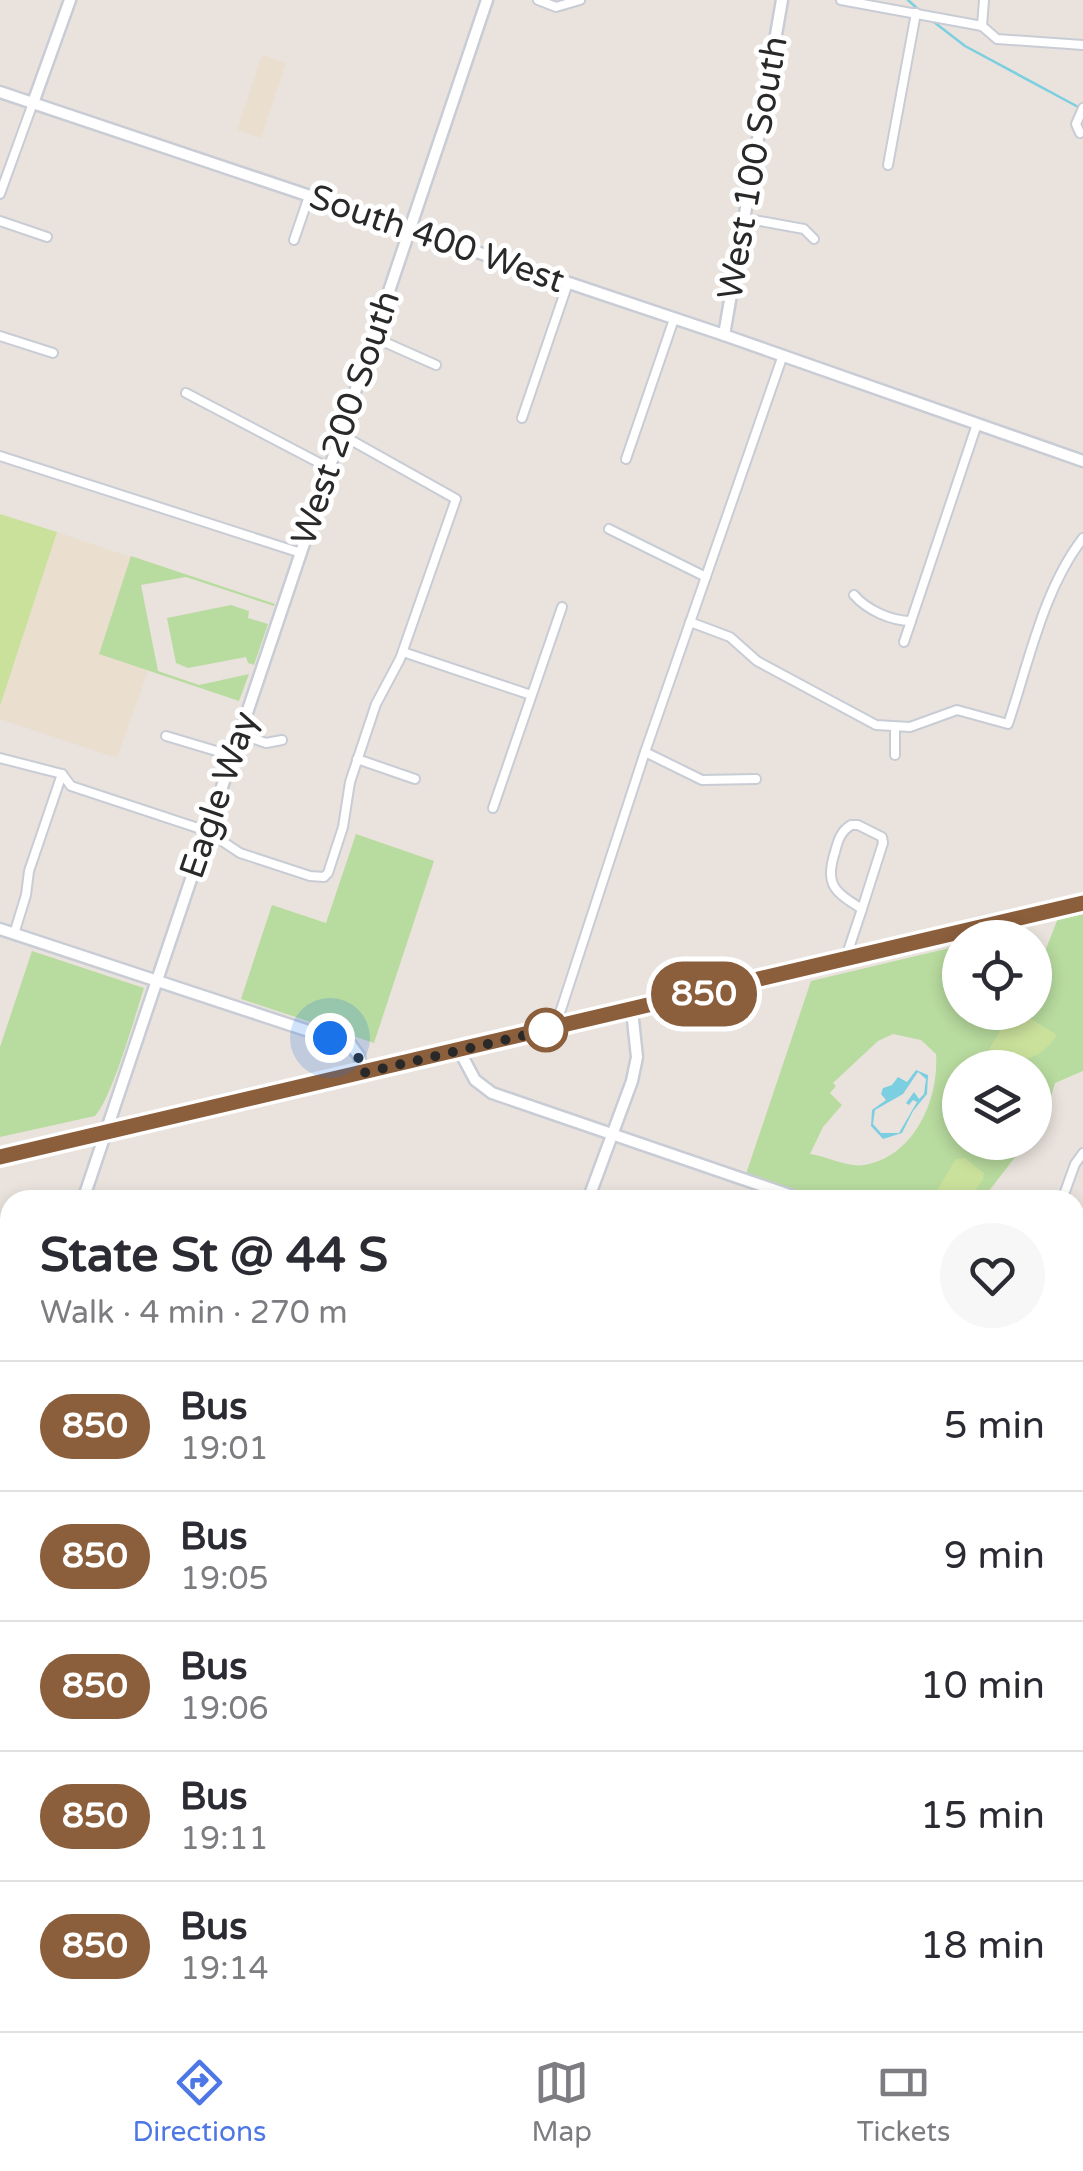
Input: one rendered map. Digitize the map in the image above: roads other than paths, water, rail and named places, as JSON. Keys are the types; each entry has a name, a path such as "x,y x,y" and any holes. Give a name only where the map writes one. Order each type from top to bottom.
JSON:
{"main road":[{"path":"0,1157 1083,903"}],"street":[{"path":"0,194 70,0"},
{"name":"West 200 South","path":"282,608 487,0"},
{"path":"538,0 556,7 580,0"},
{"name":"West 100 South","path":"724,335 782,0"},
{"path":"841,0 982,26 997,39 1083,45"},
{"path":"982,26 984,0"},
{"path":"888,165 916,13"},
{"name":"South 400 West","path":"0,92 724,335 1083,461"},
{"path":"1080,133 1076,124 1083,108"},
{"path":"294,240 309,196"},
{"path":"742,218 804,229 814,238"},
{"path":"0,221 47,237"},
{"path":"522,418 568,283"},
{"path":"626,460 674,319"},
{"path":"0,336 53,353"},
{"path":"374,337 436,365"},
{"path":"556,1028 646,752 783,356"},
{"path":"186,393 329,468"},
{"path":"904,642 978,424"},
{"path":"0,758 62,774 70,786 207,831 240,853 324,877 343,827 357,759 384,685 403,652 456,499 340,434"},
{"path":"0,456 301,553"},
{"path":"609,528 706,577"},
{"path":"690,622 730,637 757,661 863,718 895,728 919,725 957,710 1008,724 1054,586 1068,557 1083,538"},
{"path":"854,595 874,610 910,621"},
{"path":"493,808 562,607"},
{"name":"Eagle Way","path":"87,1190 282,608"},
{"path":"403,652 531,695"},
{"path":"895,728 895,755"},
{"path":"240,734 266,743 282,740"},
{"path":"166,736 232,756"},
{"path":"646,752 702,780 756,779"},
{"path":"357,759 414,779"},
{"path":"14,934 29,870 62,774"},
{"path":"845,960 862,909 884,843 882,838 851,825 839,837 828,874 833,887 862,909"},
{"path":"0,929 351,1045 360,1056 363,1073"},
{"path":"592,1190 637,1057 632,1011"},
{"path":"459,1050 474,1080 492,1093 775,1190"},
{"path":"1066,1190 1083,1153"}],"water":[{"path":"916,1070 928,1075 927,1094 902,1133 883,1139 871,1126 872,1110 886,1100 881,1094 883,1088 898,1077 907,1082","holes":["918,1072 926,1079 924,1094 919,1099 914,1092 906,1103 917,1102 899,1133 881,1133 873,1124 875,1110 903,1094"]}],"waterway":[{"path":"908,0 920,11"},
{"path":"930,19 965,46 1082,109"}]}
